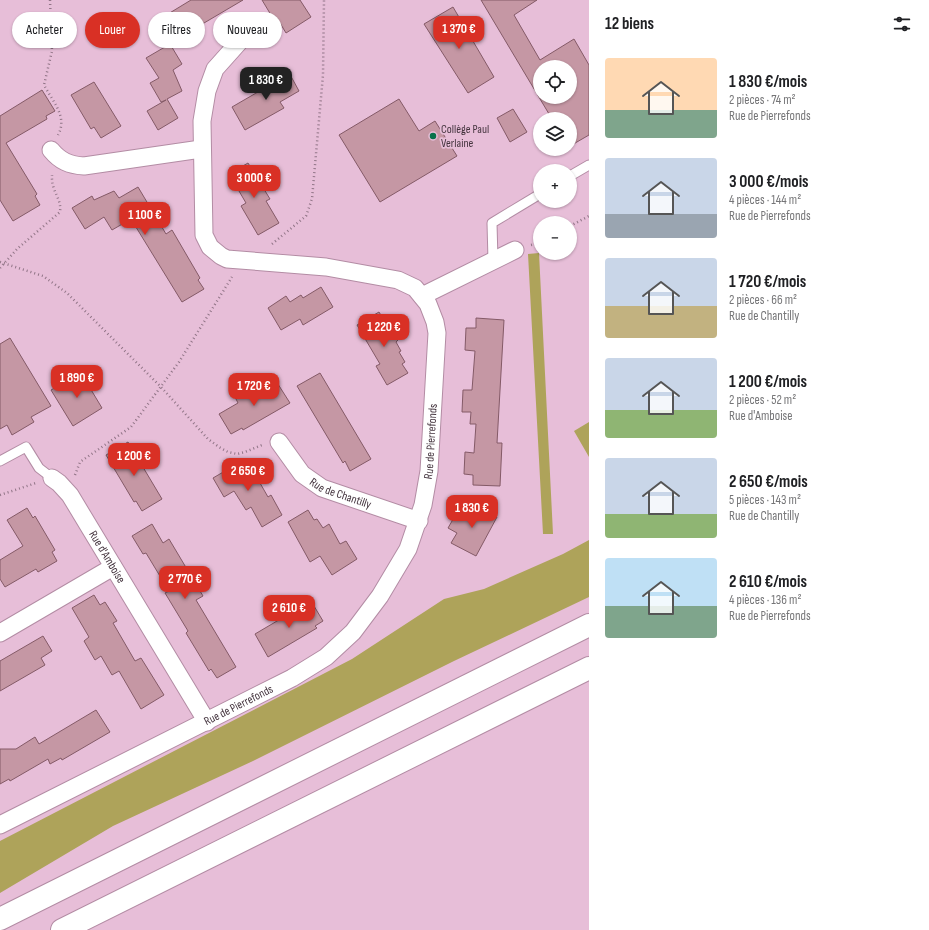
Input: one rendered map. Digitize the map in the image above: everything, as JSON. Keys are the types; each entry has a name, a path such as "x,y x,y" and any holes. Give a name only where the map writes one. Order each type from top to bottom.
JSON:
{"highway":[{"path":"0,919 589,625"},
{"path":"62,930 589,668"},
{"path":"92,930 208,857"}],"street":[{"name":"Rue de Pierrefonds","path":"0,826 292,678 326,657 340,645 364,618 393,577 408,549 418,521 429,471 437,333 432,313 422,296 407,283 387,277 326,267 235,260 221,256 206,242 203,227 201,149 204,106 211,78 222,60 233,48"},
{"path":"56,155 74,166 93,166 201,149"},
{"path":"422,296 492,260 522,248"},
{"name":"Rue de Chantilly","path":"279,442 302,474 322,488 418,521"},
{"name":"Rue d'Amboise","path":"52,478 59,482 70,495 207,722"},
{"path":"0,633 113,567"}],"lane":[{"path":"577,172 589,165"},
{"path":"492,260 492,223 533,198"},
{"path":"0,462 26,447 39,468 52,478"}],"path":[{"path":"0,268 17,249 60,212 60,202 52,185 56,155 62,129 62,115 44,85 52,51 50,0"},
{"path":"70,495 79,463 132,427 161,387 231,282 235,269 247,260 262,252 306,216 312,199 323,75 324,0"},
{"path":"577,222 589,216"},
{"path":"522,248 533,245"},
{"path":"0,262 31,271 54,283 67,293 161,387 208,439 228,452 246,452 257,446 279,442"},
{"path":"0,495 52,478"}],"shaded area":[{"path":"528,254 533,254 533,260 539,260 553,534 543,534"},
{"path":"589,422 589,457 574,431"},
{"path":"589,540 589,597 454,661 253,761 113,826 0,893 0,841 352,659 444,599 484,589 563,554"}],"building":[{"path":"191,0 243,0 223,12 213,12 213,18 205,22 205,12 171,12"},
{"path":"262,0 300,0 311,17 286,33 282,26 282,12 269,12"},
{"path":"481,0 537,0 514,15 540,60 533,60 533,87"},
{"path":"453,7 494,77 468,93 424,24"},
{"path":"574,39 589,65 589,135 577,142 577,112 548,112 543,104 577,104 577,60 540,60"},
{"path":"163,48 172,48 182,64 173,70 182,91 167,99 178,118 158,130 147,111 166,100 161,102 150,83 159,78 146,58"},
{"path":"287,69 299,91 280,102 284,108 245,130 232,107 270,85 268,81"},
{"path":"94,82 121,126 101,138 94,127 91,129 71,95"},
{"path":"42,90 55,111 46,116 47,119 6,143 37,194 35,196 40,205 13,221 0,200 0,116"},
{"path":"399,99 419,131 435,121 457,156 380,202 339,135"},
{"path":"513,109 527,132 510,142 497,118"},
{"path":"248,163 270,199 266,201 279,223 258,235 241,206 246,203 229,174"},
{"path":"138,187 166,234 172,230 200,278 198,280 204,289 182,302 131,219 112,230 104,217 85,229 72,208 92,196 94,200 114,191 119,198"},
{"path":"321,287 333,307 303,325 300,319 281,330 268,308 286,296 290,302 301,295 303,298"},
{"path":"379,312 385,322 387,321 398,340 396,342 401,351 399,352 405,362 402,364 408,373 387,385 376,366 380,364 357,325"},
{"path":"476,318 504,320 497,443 502,443 500,486 473,485 473,475 464,474 465,452 474,453 476,424 470,424 471,412 462,412 463,390 472,390 475,351 465,350 466,328 476,328"},
{"path":"10,338 51,406 31,417 34,422 12,435 7,425 0,429 0,344"},
{"path":"81,373 102,408 73,426 51,390"},
{"path":"320,373 371,459 350,471 345,461 343,463 297,386"},
{"path":"276,381 290,403 243,430 242,428 231,434 219,414 238,403 234,395 253,384 258,392"},
{"path":"128,442 162,499 142,511 136,501 134,502 106,455"},
{"path":"244,460 249,470 252,469 268,497 271,495 282,515 262,527 251,507 246,510 234,491 224,497 213,478"},
{"path":"471,502 497,517 476,556 451,543 457,533 448,528 459,509 470,515"},
{"path":"27,508 33,518 35,516 55,550 52,552 57,561 38,572 36,569 5,587 0,579 0,560 23,546 7,520"},
{"path":"308,510 314,520 317,519 323,528 329,524 340,544 346,541 357,559 332,575 320,556 310,562 288,522"},
{"path":"152,524 163,543 169,539 203,596 196,600 236,667 217,678 211,669 209,671 186,633 188,631 165,593 169,591 146,553 143,554 132,536"},
{"path":"94,595 100,605 105,602 117,621 113,623 135,661 141,658 164,695 141,709 119,671 112,675 101,656 95,660 84,641 89,637 72,608"},
{"path":"311,601 323,621 315,626 317,628 268,657 255,634"},
{"path":"43,636 52,651 41,658 45,665 0,691 0,661"},
{"path":"96,710 110,732 62,760 61,758 50,764 48,759 10,781 9,779 0,784 0,749 16,749 35,737 39,744"}],"place":[{"name":"Collège Paul Verlaine","path":"433,136"}]}
